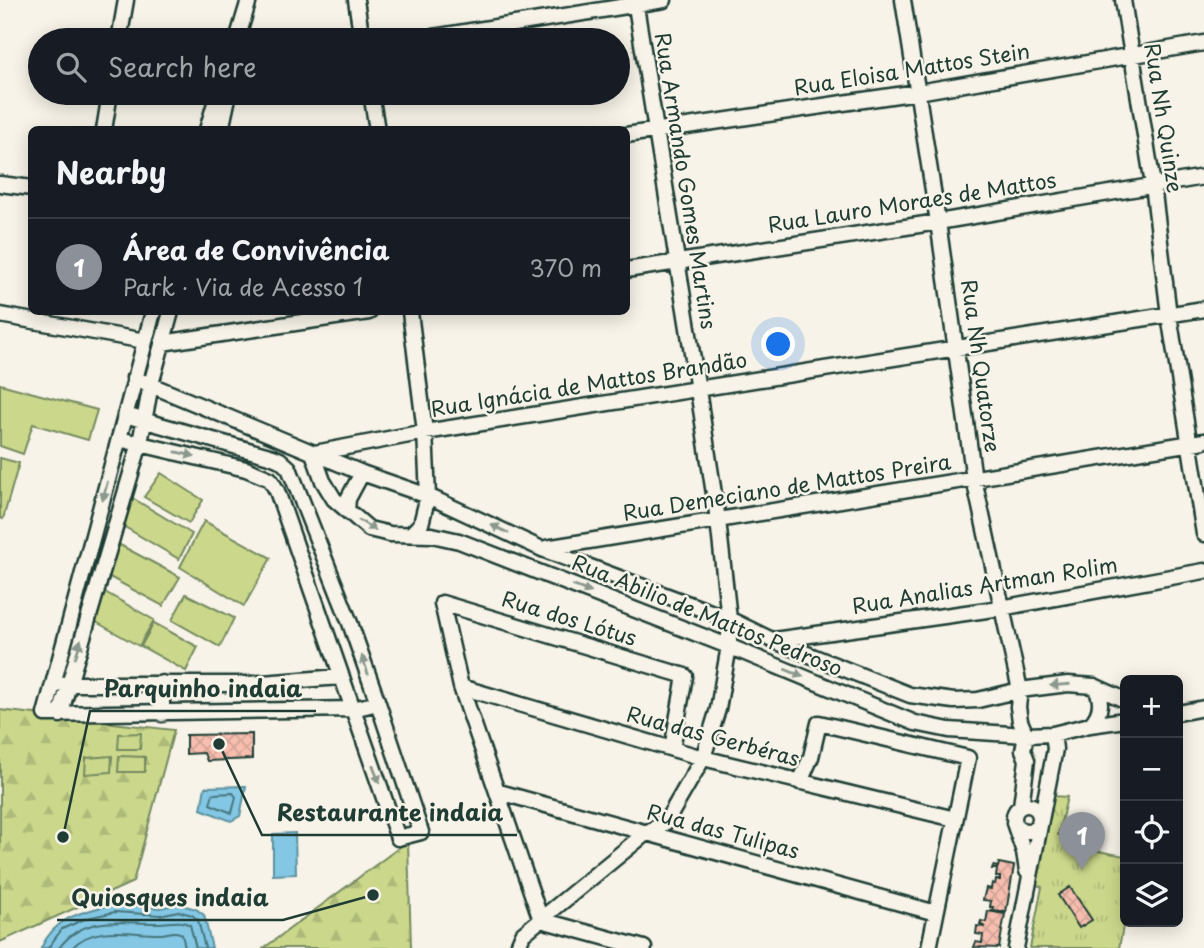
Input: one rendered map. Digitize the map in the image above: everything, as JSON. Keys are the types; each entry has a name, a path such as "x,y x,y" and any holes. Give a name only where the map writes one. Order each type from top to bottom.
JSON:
{"street":[{"path":"121,28 125,0"},
{"path":"241,28 249,0"},
{"path":"356,0 360,28"},
{"path":"484,28 635,2 664,0"},
{"name":"Rua Nh Quatorze","path":"902,0 938,222 974,479 1020,690 1020,721 1026,735"},
{"name":"Rua Nh Quinze","path":"1123,0 1153,185 1169,315 1197,443 1204,534"},
{"name":"Rua Armando Gomes Martins","path":"517,948 523,934 646,833 666,822 706,759 731,647 718,520 635,2"},
{"name":"Rua Eloisa Mattos Stein","path":"630,134 918,92 1204,43"},
{"path":"105,126 108,105"},
{"path":"208,126 214,105"},
{"path":"221,126 226,105"},
{"path":"373,105 376,126"},
{"name":"Rua Lauro Moraes de Mattos","path":"630,269 938,222 1204,177"},
{"path":"0,184 28,188"},
{"name":"Rua Ignácia de Mattos Brandão","path":"313,453 425,432 1204,309"},
{"path":"0,315 145,341"},
{"path":"152,315 134,378 60,684 60,715 353,709 378,703"},
{"path":"60,684 140,443 151,384 170,315"},
{"path":"162,343 349,315"},
{"path":"410,315 425,432 428,496 421,524 412,533"},
{"name":"Rua Abilio de Mattos Pedroso","path":"134,378 362,473 428,496 542,549 729,619 772,640 910,695 954,701 978,700 1020,690 1068,684 1094,686 1120,698"},
{"path":"119,439 246,469 270,479 277,491 398,838 421,832 350,623 289,468 273,457 125,415"},
{"name":"Rua Demeciano de Mattos Preira","path":"542,549 1197,443"},
{"name":"Rua Abilio de Mattos Pedroso","path":"313,453 323,481 334,499 369,529 390,534 412,533 459,541 731,647 915,723 949,730 1026,735 1053,734 1120,721"},
{"path":"270,479 273,457"},
{"path":"347,510 348,499 362,473"},
{"name":"Rua Analias Artman Rolim","path":"772,640 1001,608 1204,571"},
{"name":"Rua dos Lótus","path":"461,687 442,603 684,676 672,749"},
{"path":"325,632 350,623"},
{"path":"60,684 249,684 340,677"},
{"path":"162,684 162,714"},
{"path":"249,684 249,710"},
{"path":"1090,725 1097,718 1101,704 1100,694 1094,686"},
{"path":"461,687 541,920 644,948"},
{"name":"Rua das Gerbéras","path":"461,687 706,759 955,819"},
{"path":"1183,712 1204,708"},
{"path":"800,782 811,757 819,723 968,758 929,948"},
{"path":"1016,948 1055,749 1053,734"},
{"path":"1021,806 1027,760 1023,750 1026,735"},
{"path":"1027,760 1043,764 1052,761"},
{"name":"Rua das Tulipas","path":"499,792 936,913"},
{"path":"1014,822 1020,829 1029,831 1037,827 1040,818 1038,811 1032,806 1021,806 1015,811 1014,822 1024,852 1029,883"}],"green space":[{"path":"0,384 97,410 88,440 33,424 23,454 0,446"},
{"path":"0,458 19,463 3,519 0,518"},
{"path":"161,473 203,500 189,523 144,497"},
{"path":"134,499 192,534 179,559 118,523"},
{"path":"204,521 271,558 244,606 180,567"},
{"path":"120,545 180,577 163,606 104,574"},
{"path":"105,592 154,620 139,646 89,618"},
{"path":"186,594 234,618 220,647 172,620"},
{"path":"154,623 198,647 186,671 141,646"},
{"path":"0,710 174,730 133,882 0,942"},
{"path":"141,733 140,749 118,749 119,734"},
{"path":"112,756 111,772 85,774 86,758"},
{"path":"119,756 145,757 145,772 118,772"},
{"path":"1053,796 1067,797 1058,835 1087,840 1087,849 1120,855 1120,927 1123,927 1119,948 1030,948 1042,887 1035,884"},
{"path":"408,841 411,948 264,948"}],"water":[{"path":"246,786 240,816 231,821 201,809 205,787"},
{"path":"295,833 296,874 273,875 273,834"},
{"path":"114,904 160,908 178,904 196,909 204,915 212,948 41,948 47,937 62,922 81,913"}],"building":[{"path":"252,734 252,759 207,761 204,753 186,754 186,735"},
{"path":"999,863 1014,866 1006,912 992,910 991,901 983,900 986,888 991,889 992,883 1000,880 1000,877 996,877 997,869 992,869 993,866 998,867"},
{"path":"1070,887 1092,920 1079,928 1058,895"},
{"path":"988,911 1005,914 999,948 974,947 976,942 982,943 983,935 976,934 977,926 985,927 980,924 981,921 986,922"}],"place":[{"name":"Restaurante indaia","path":"219,744"},
{"name":"Parquinho indaia","path":"63,837"},
{"name":"Área de Convivência","path":"1082,870"},
{"name":"Quiosques indaia","path":"373,895"}]}
